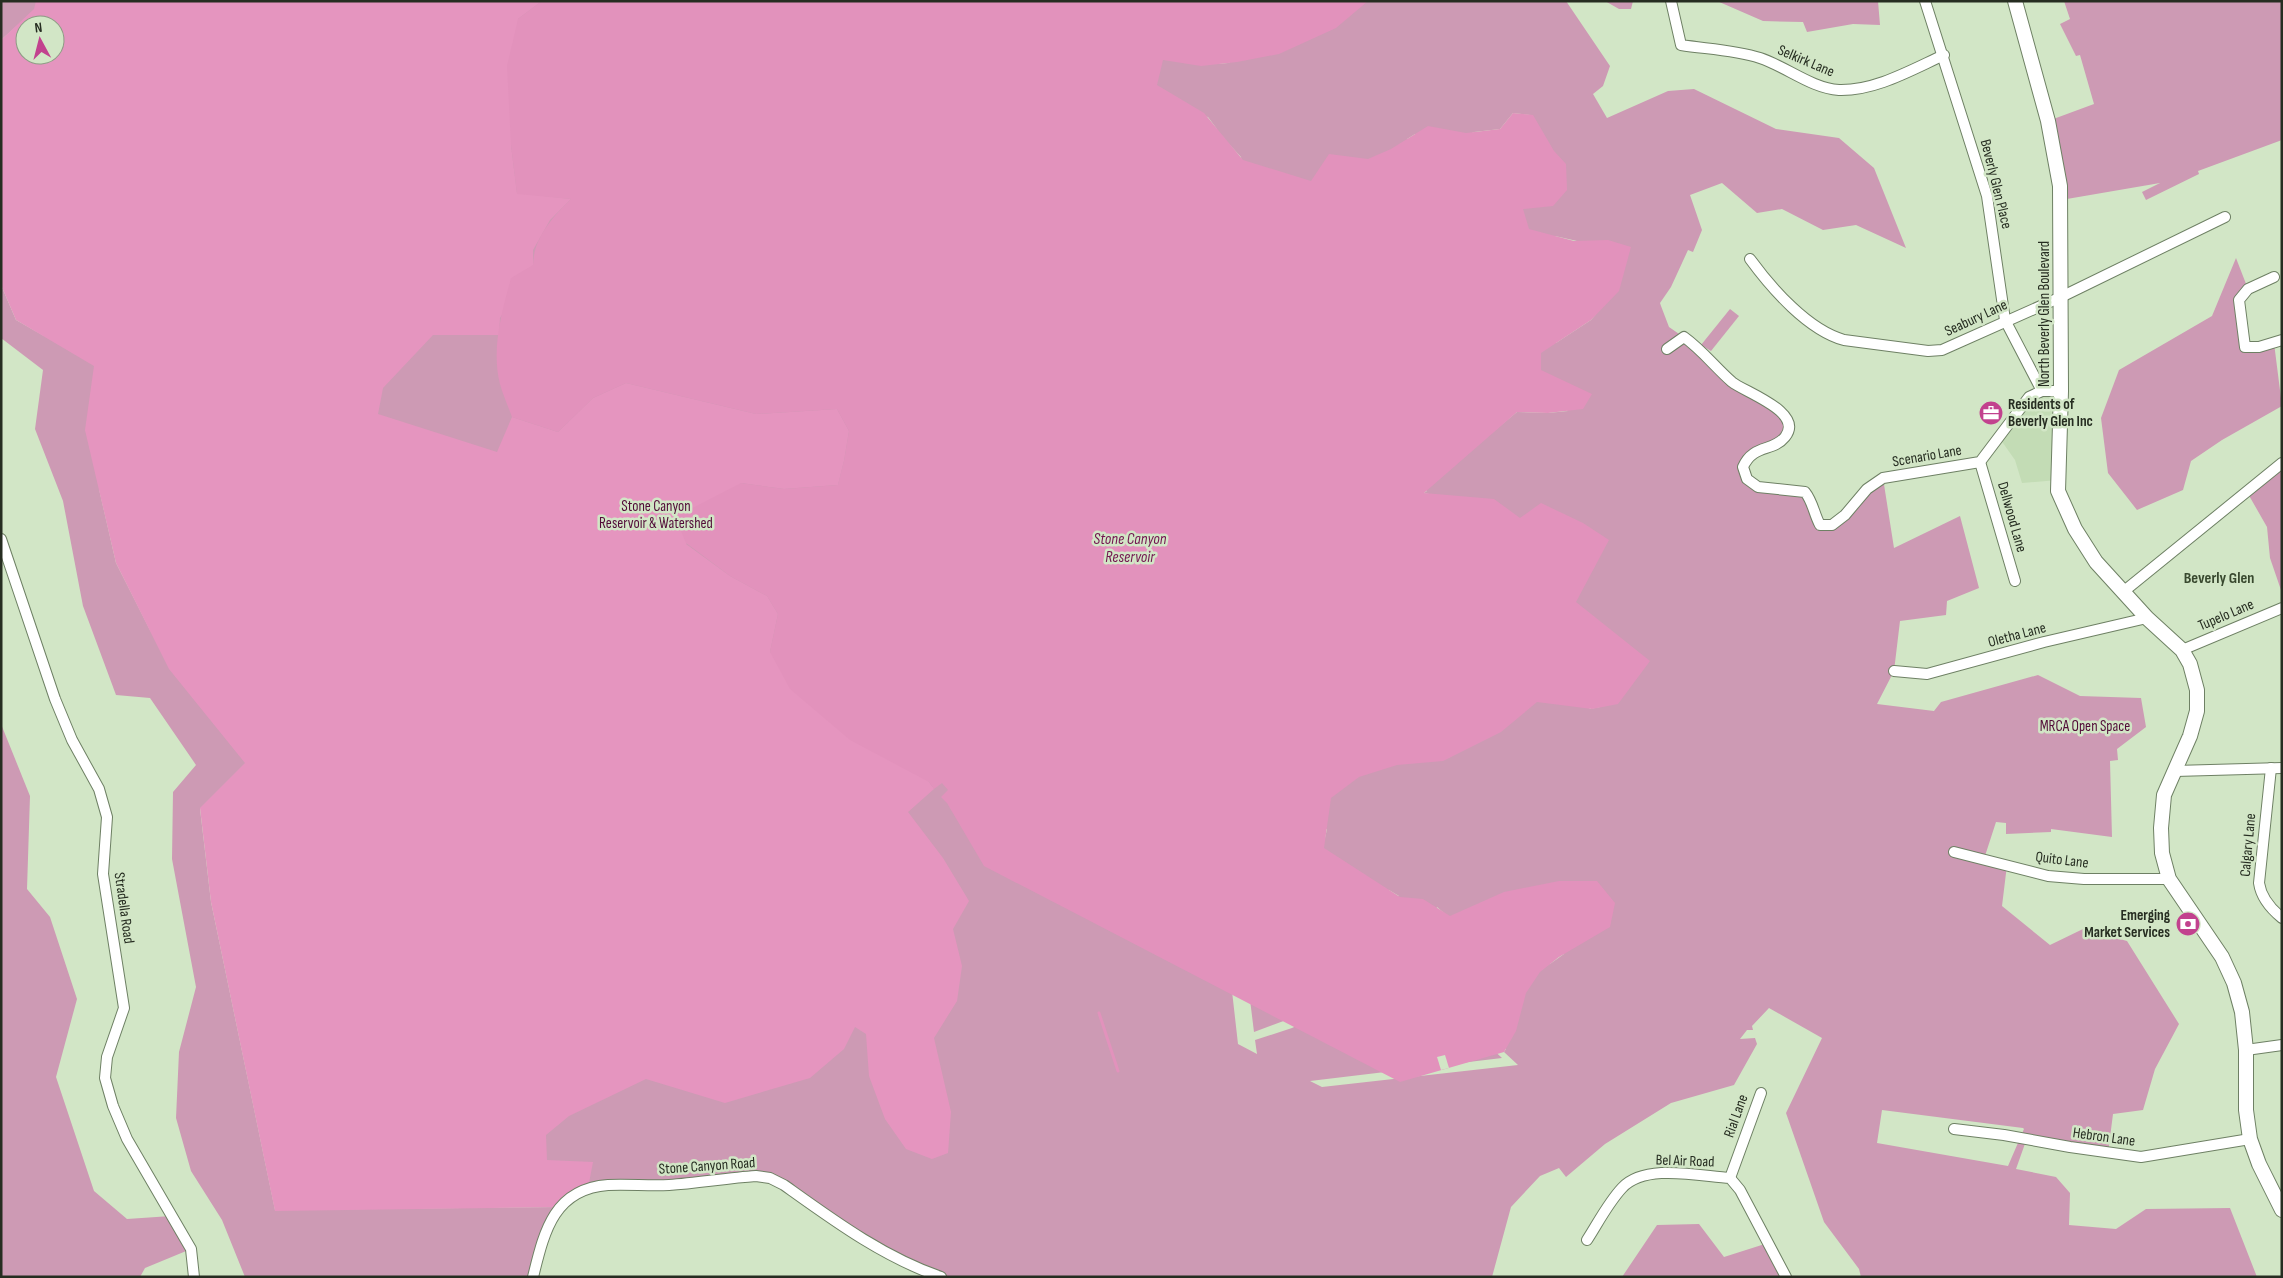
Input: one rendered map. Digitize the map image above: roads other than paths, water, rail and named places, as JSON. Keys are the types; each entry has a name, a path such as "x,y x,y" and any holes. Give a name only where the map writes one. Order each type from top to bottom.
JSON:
{"main road":[{"name":"North Beverly Glen Boulevard","path":"2015,1 2048,121 2060,186 2061,297 2058,491 2075,529 2096,562 2147,618 2182,650 2190,664 2197,690 2198,711 2190,736 2164,795 2161,828 2162,853 2169,879 2222,957 2230,974 2242,1012 2246,1050 2246,1110 2250,1139 2259,1164 2282,1210"}],"street":[{"name":"Selkirk Lane","path":"1671,1 1681,45 1744,54 1762,59 1820,85 1837,90 1856,89 1877,84 1944,55"},
{"name":"Beverly Glen Place","path":"1925,1 1944,55 1987,196 2005,320 2042,391"},
{"name":"Seabury Lane","path":"1750,259 1767,282 1823,331 1844,340 1928,351 1942,350 2005,320 2061,297 2225,217"},
{"path":"2274,277 2248,289 2239,300 2245,347 2259,347 2282,340"},
{"name":"Scenario Lane","path":"1667,349 1684,337 1698,347 1733,383 1778,407 1787,422 1788,431 1781,440 1758,450 1747,458 1743,467 1746,479 1758,487 1804,492 1812,501 1814,515 1820,525 1832,525 1839,520 1867,489 1883,478 1980,462 2018,409 2029,397 2042,391"},
{"path":"2042,391 2060,391"},
{"name":"Dellwood Lane","path":"1980,462 2015,581"},
{"path":"2123,592 2282,464"},
{"name":"Stradella Road","path":"1,539 55,699 72,740 99,789 107,817 103,874 124,1008 108,1057 105,1078 127,1139 191,1249 194,1277"},
{"name":"Tupelo Lane","path":"2182,650 2282,608"},
{"name":"Oletha Lane","path":"1894,671 1927,674 2044,642 2147,618"},
{"name":"Calgary Lane","path":"2270,768 2259,883 2260,890 2272,909 2282,918"},
{"path":"2175,771 2282,768"},
{"name":"Quito Lane","path":"1954,852 2048,876 2084,879 2169,879"},
{"path":"2246,1050 2282,1045"},
{"name":"Rial Lane","path":"1730,1178 1761,1093"},
{"name":"Hebron Lane","path":"1954,1130 2004,1135 2070,1148 2141,1157 2250,1139"},
{"name":"Bel Air Road","path":"1587,1240 1622,1188 1637,1176 1658,1173 1730,1178 1740,1190 1786,1277"},
{"name":"Stone Canyon Road","path":"533,1277 544,1232 550,1219 574,1195 588,1188 607,1185 668,1185 756,1176 770,1178 784,1185 871,1244 920,1269 941,1277"}],"water":[{"name":"Stone Canyon Reservoir","path":"542,1 1368,1 1336,28 1279,54 1237,62 1201,66 1163,60 1157,85 1204,113 1243,160 1311,181 1329,154 1368,159 1391,149 1428,126 1466,133 1500,129 1513,113 1533,115 1554,151 1566,164 1567,190 1553,206 1523,209 1529,229 1574,241 1608,240 1631,247 1619,291 1591,320 1541,353 1541,370 1592,394 1583,409 1548,413 1517,412 1424,493 1494,499 1520,518 1541,503 1583,523 1609,540 1576,602 1650,661 1618,704 1592,709 1537,702 1501,732 1443,761 1397,765 1359,777 1331,798 1324,848 1400,897 1423,899 1450,916 1504,892 1559,881 1597,881 1615,903 1610,927 1559,957 1540,972 1526,993 1516,1031 1504,1052 1400,1082 984,866 947,803 941,797 948,790 942,783 934,789 929,782 850,740 790,689 770,652 778,614 767,596 730,576 686,543 675,517 741,483 784,489 838,485 849,431 837,409 756,414 626,383 593,398 558,432 512,417 500,384 497,357 501,317 511,278 533,265 540,237 557,213 571,199 517,194 511,145 507,66 518,19"}],"waterway":[{"path":"1099,1013 1118,1071"}],"place":[{"name":"Residents of Beverly Glen Inc","path":"1991,413"},
{"name":"Emerging Market Services","path":"2188,924"}],"district":[{"name":"Beverly Glen","path":"2219,578"}],"park label":[{"name":"Stone Canyon Reservoir & Watershed","path":"656,514"},
{"name":"MRCA Open Space","path":"2085,726"}]}
